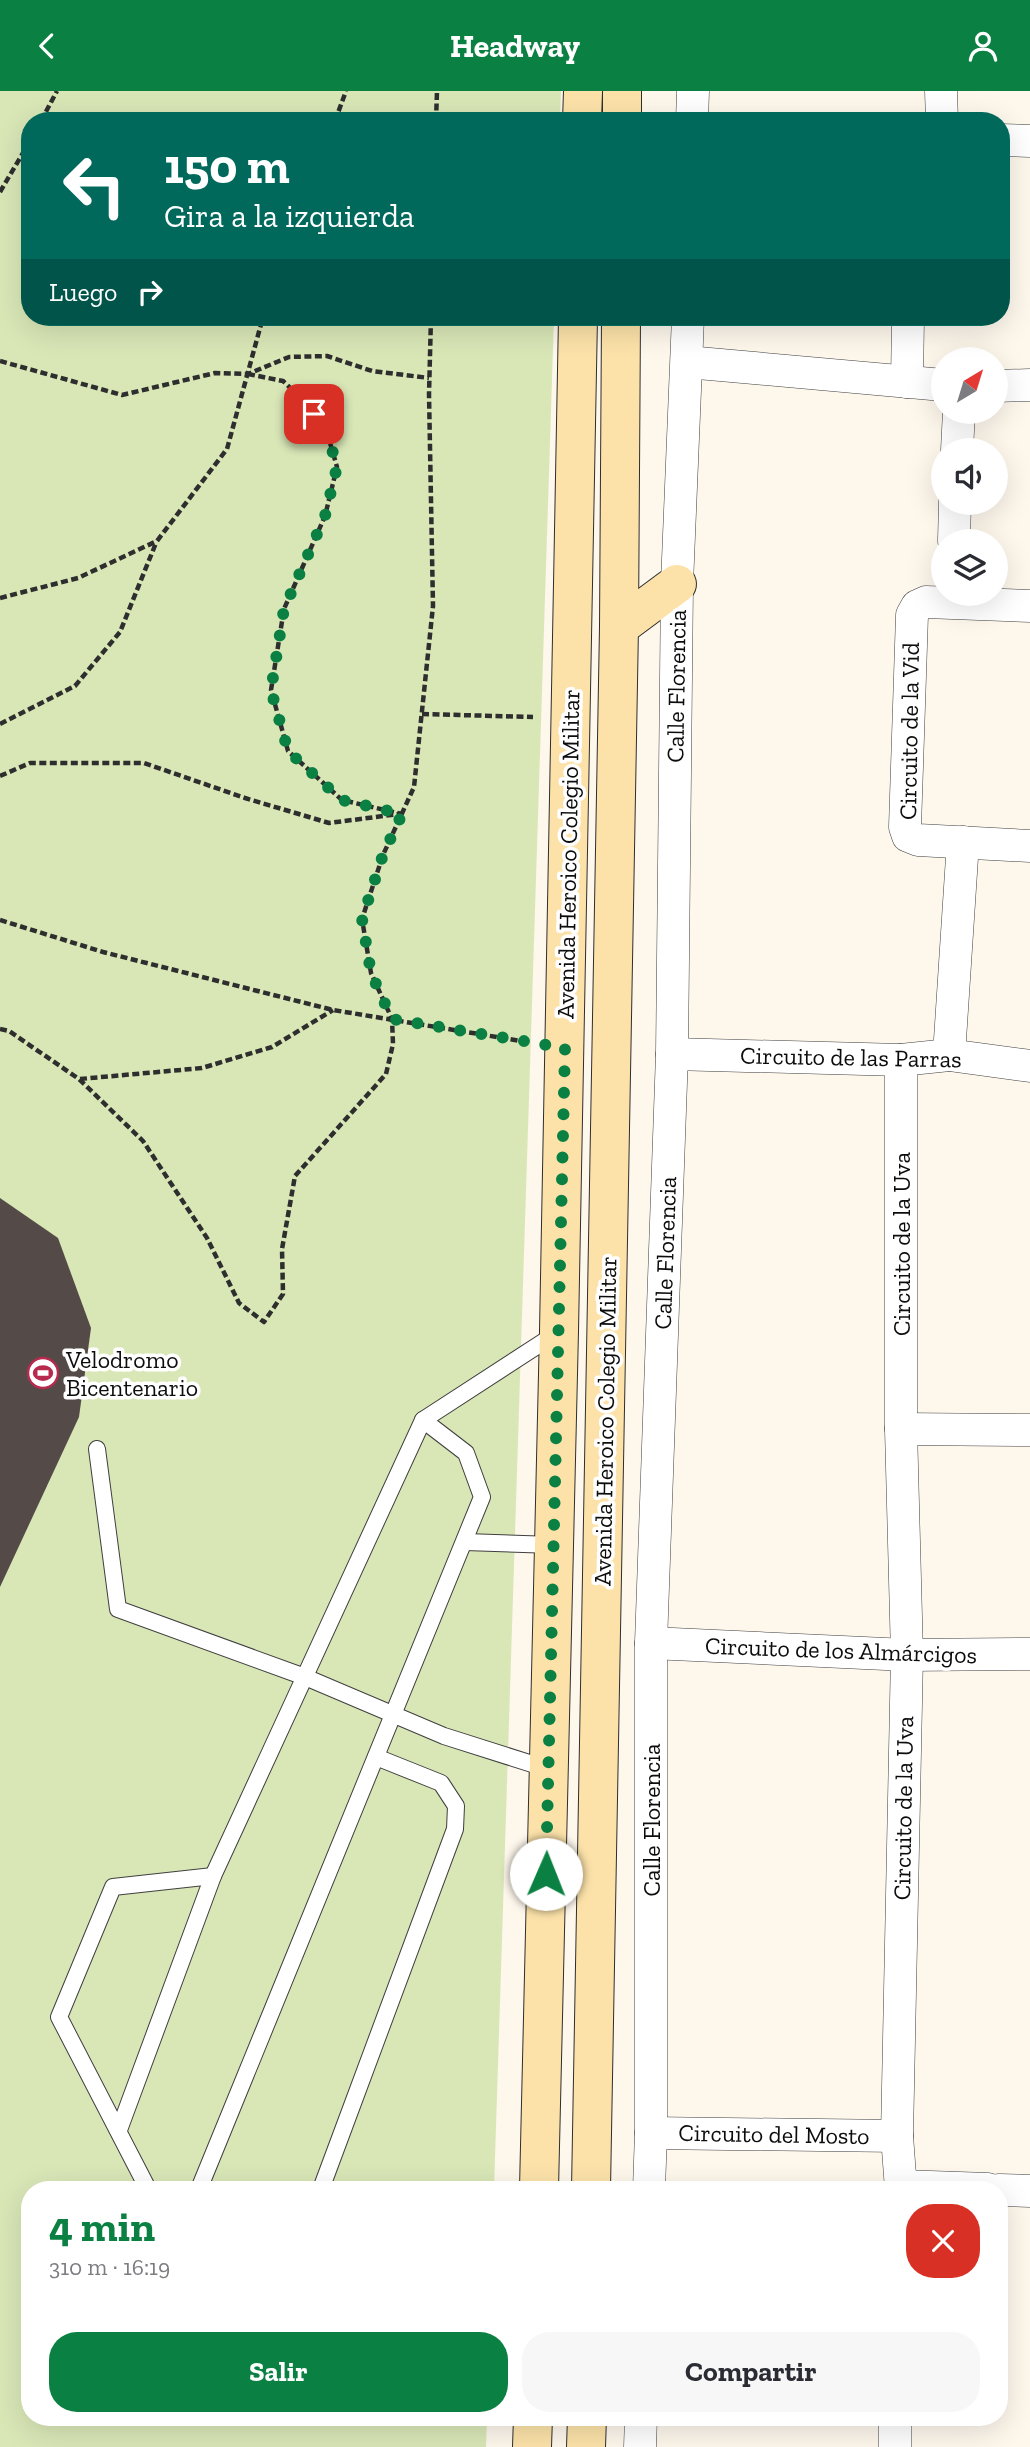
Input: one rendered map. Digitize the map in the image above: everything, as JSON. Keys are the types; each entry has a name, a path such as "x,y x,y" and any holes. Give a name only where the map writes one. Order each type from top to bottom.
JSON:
{"street":[{"path":"582,112 583,91"},
{"path":"622,91 622,112"},
{"path":"692,112 693,91"},
{"path":"941,91 942,112"},
{"path":"1010,140 1030,141"},
{"name":"Avenida Heroico Colegio Militar","path":"538,2181 559,1331 578,326"},
{"name":"Avenida Heroico Colegio Militar","path":"591,2181 619,627 621,326"},
{"name":"Calle Florencia","path":"649,2181 651,1643 672,1054 677,584 688,326"},
{"path":"907,382 908,326"},
{"path":"687,362 931,384"},
{"path":"1008,386 1030,385"},
{"path":"619,627 677,584"},
{"name":"Circuito de la Vid","path":"931,601 917,606 912,615 905,827 908,837 918,840 1030,846"},
{"name":"Circuito de la Vid","path":"1008,604 1030,606"},
{"path":"949,1055 963,842"},
{"name":"Circuito de las Parras","path":"672,1054 901,1059 949,1055 1030,1066"},
{"name":"Circuito de la Uva","path":"900,2181 897,2136 907,1655 901,1429 901,1059"},
{"path":"901,1429 1030,1430"},
{"name":"Circuito de los Almárcigos","path":"651,1643 907,1655 1030,1654"},
{"name":"Circuito del Mosto","path":"651,2133 897,2136"},
{"path":"1008,2190 1030,2191"},
{"path":"532,2447 533,2426"},
{"path":"586,2447 587,2426"},
{"path":"640,2447 641,2426"},
{"path":"895,2426 895,2447"}],"lane":[{"path":"119,2130 212,1876 423,1420 559,1331"},
{"path":"202,2181 482,1497 466,1453 423,1420"},
{"path":"97,1449 118,1609 305,1677 444,1736 548,1769"},
{"path":"465,1542 554,1545"},
{"path":"324,2181 455,1829 456,1806 441,1783 376,1758"},
{"path":"144,2181 59,2017 113,1887 212,1876"}],"path":[{"path":"46,112 57,91"},
{"path":"338,112 346,91"},
{"path":"436,112 437,91"},
{"path":"0,190 21,156"},
{"path":"0,724 75,686 120,632 157,541 227,449 261,326"},
{"path":"0,1029 9,1031 79,1079 143,1141 207,1238 239,1303 264,1322 283,1294 282,1249 295,1176 386,1074 393,1044 392,1019 371,973 362,919 383,855 414,787 433,605 429,378 431,326"},
{"path":"248,374 289,358 327,356 372,371 429,378"},
{"path":"0,361 122,395 215,373 248,374 283,381 303,400 326,429 337,467 325,516 284,609 271,690 288,751 342,800 402,814"},
{"path":"0,597 78,578 157,541"},
{"path":"422,714 571,718"},
{"path":"0,776 30,763 144,763 245,798 329,823 402,814"},
{"path":"0,920 103,952 333,1010 565,1048"},
{"path":"79,1079 202,1068 272,1047 333,1010"}],"green space":[{"path":"0,91 561,91 560,112 21,112 21,326 554,326 494,2181 21,2181 21,2426 487,2426 486,2447 0,2447"}],"building":[{"name":"Velodromo Bicentenario","path":"0,1198 58,1238 91,1328 79,1417 0,1587"}],"place":[{"name":"Velodromo Bicentenario","path":"43,1373"}],"route":[{"path":"314,414 326,429 337,467 325,516 284,609 271,690 288,751 342,800 402,814 383,855 362,919 371,973 392,1019 565,1048 546,1874"}]}
